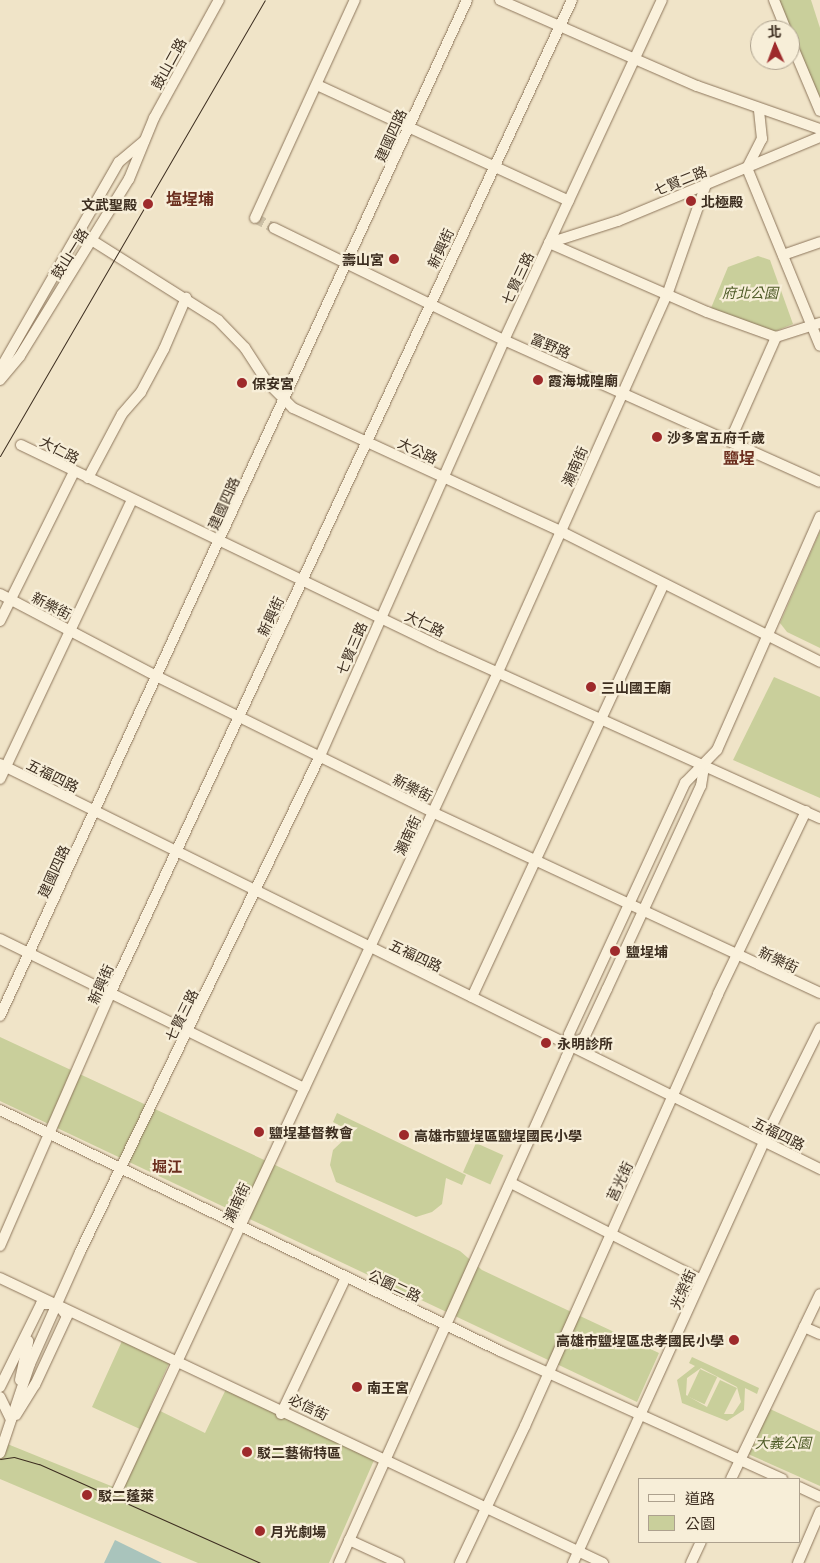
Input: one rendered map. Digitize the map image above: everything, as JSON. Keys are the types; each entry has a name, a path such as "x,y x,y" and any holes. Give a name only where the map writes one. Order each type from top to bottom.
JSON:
{"street":[{"name":"鼓山二路","path":"144,141 219,0"},
{"path":"255,218 355,0"},
{"name":"建國四路","path":"0,1016 31,955 221,542 345,264 467,0"},
{"path":"500,0 759,110 820,129"},
{"name":"新興街","path":"0,1246 51,1133 110,994 572,0"},
{"name":"七賢三路","path":"0,1453 18,1397 57,1304 320,756 379,617 442,477 549,243 637,59 662,0"},
{"path":"774,0 782,20"},
{"path":"800,64 820,112"},
{"path":"317,85 569,201"},
{"path":"759,110 762,139 747,168 783,256 816,324 820,346"},
{"name":"七賢二路","path":"549,243 618,221 820,137"},
{"name":"鼓山一路","path":"0,380 20,356 93,242 134,171 144,141"},
{"name":"鼓山一路","path":"0,376 2,366 119,162 144,141"},
{"name":"瀨南街","path":"117,1491 498,672 666,295 706,184"},
{"name":"富野路","path":"274,228 504,340 820,482"},
{"name":"大公路","path":"93,242 186,298 235,335 284,401 560,532 820,662"},
{"path":"783,256 820,242"},
{"path":"549,243 666,295 776,337 816,324"},
{"path":"88,478 122,414 141,392 186,298"},
{"path":"730,441 776,337"},
{"name":"大仁路","path":"22,445 132,500 379,617 704,768 820,818"},
{"path":"0,621 74,472"},
{"path":"0,779 3,766 132,500"},
{"path":"572,1044 569,1034 685,783 704,768 717,750 820,517"},
{"path":"472,997 664,584"},
{"name":"新樂街","path":"0,594 158,677 432,812 820,993"},
{"name":"五福四路","path":"3,766 369,948 572,1044 820,1169"},
{"path":"339,1563 388,1459 572,1044 584,1038 701,786 704,768"},
{"name":"莒光街","path":"460,1563 548,1373 610,1232 806,811"},
{"path":"0,939 188,1033 304,1088"},
{"name":"光榮街","path":"573,1563 764,1141 820,1028"},
{"name":"公園二路","path":"0,1110 122,1166 346,1278 448,1324 548,1373 780,1478"},
{"path":"511,1184 610,1232 701,1280"},
{"name":"必信街","path":"0,1278 178,1360 282,1412 388,1459 604,1563"},
{"path":"282,1412 346,1278"},
{"path":"732,1478 820,1294"},
{"path":"0,1387 40,1304 57,1304"},
{"name":"七賢三路","path":"9,1424 35,1385 67,1316 57,1304"},
{"name":"七賢三路","path":"18,1397 21,1363 36,1313"},
{"path":"804,1327 820,1334"},
{"path":"0,1397 9,1424"},
{"path":"800,1487 820,1497"},
{"path":"798,1563 820,1512"},
{"path":"349,1540 400,1563"},
{"path":"691,1563 701,1543"}],"green space":[{"path":"777,0 811,0 820,28 820,104 800,56 800,20 785,20"},
{"name":"府北公園","path":"758,256 770,260 793,324 771,333 711,308 728,267"},
{"path":"820,531 820,648 787,632 780,623"},
{"path":"774,677 820,697 820,798 733,760"},
{"path":"0,1037 460,1251 482,1270 659,1353 637,1402 0,1101"},
{"path":"337,1113 466,1175 462,1185 446,1178 442,1204 432,1212 416,1217 336,1182 330,1165 333,1150 352,1132 333,1122"},
{"path":"476,1143 503,1155 490,1184 463,1172"},
{"name":"駁二藝術特區","path":"122,1341 169,1363 150,1406 205,1433 227,1387 375,1458 329,1563 198,1563 0,1479 0,1441 116,1488 142,1430 92,1407"},
{"path":"692,1357 759,1388 757,1394 745,1388 744,1410 727,1421 682,1403 677,1380 695,1366 689,1363","holes":["701,1368 737,1387 741,1402 733,1414 724,1414 737,1388 720,1380 707,1407 686,1395 687,1378"]},
{"path":"700,1369 717,1377 705,1404 687,1396"},
{"name":"大義公園","path":"770,1409 820,1432 820,1486 748,1454"}],"water":[{"path":"115,1540 162,1563 104,1563"}],"tunnel":[{"path":"255,218 274,228"}],"tram line":[{"path":"0,456 265,0"},
{"path":"0,1459 14,1457 39,1464 260,1563"}],"place":[{"name":"北極殿","path":"691,201"},
{"name":"文武聖殿","path":"148,204"},
{"name":"壽山宮","path":"394,259"},
{"name":"霞海城隍廟","path":"538,380"},
{"name":"保安宮","path":"242,383"},
{"name":"沙多宮五府千歲","path":"657,437"},
{"name":"三山國王廟","path":"591,687"},
{"name":"鹽埕埔","path":"615,951"},
{"name":"永明診所","path":"546,1043"},
{"name":"鹽埕基督教會","path":"259,1132"},
{"name":"高雄市鹽埕區鹽埕國民小學","path":"404,1135"},
{"name":"高雄市鹽埕區忠孝國民小學","path":"734,1340"},
{"name":"南王宮","path":"357,1387"},
{"name":"駁二藝術特區","path":"247,1452"},
{"name":"駁二蓬萊","path":"87,1495"},
{"name":"月光劇場","path":"260,1531"}],"district":[{"name":"塩埕埔","path":"190,198"},
{"name":"鹽埕","path":"739,457"},
{"name":"堀江","path":"167,1166"}]}
